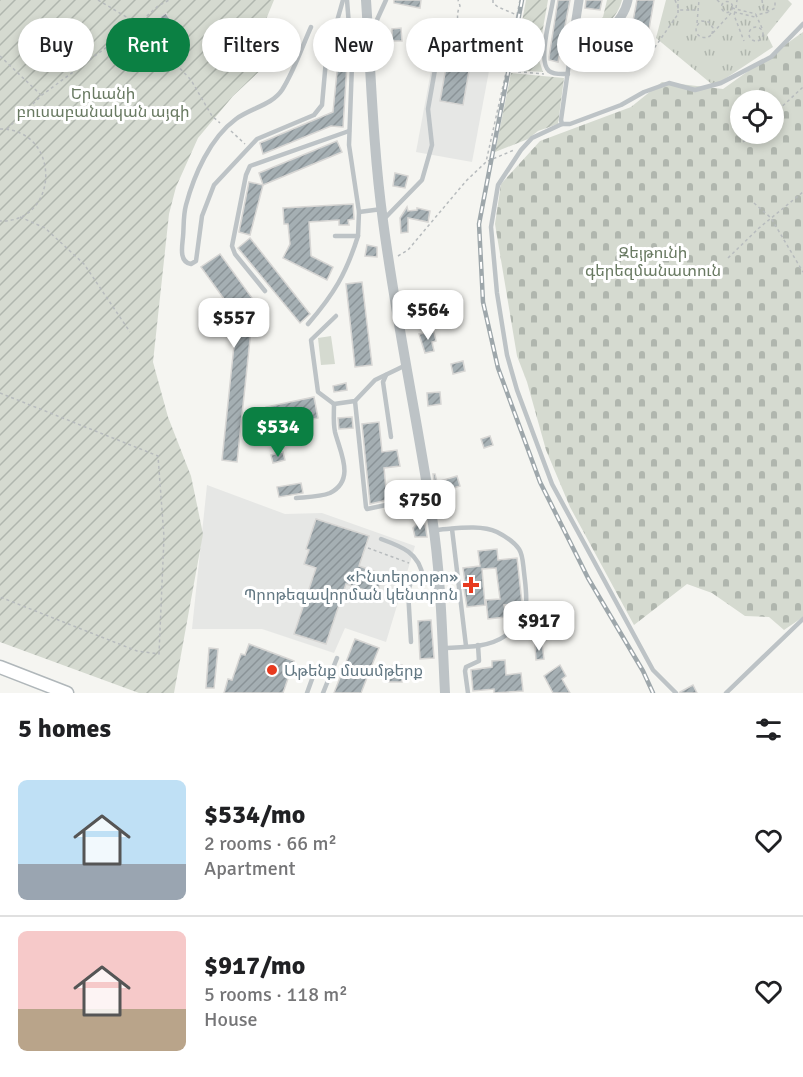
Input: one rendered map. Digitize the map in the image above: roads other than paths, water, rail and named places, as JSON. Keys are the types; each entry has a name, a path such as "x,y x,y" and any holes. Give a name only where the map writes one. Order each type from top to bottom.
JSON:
{"main road":[{"path":"0,667 67,693"}],"street":[{"path":"366,0 367,18"},
{"path":"576,18 579,0"},
{"path":"621,18 627,0"},
{"path":"371,72 375,147 383,220 434,530 440,591 445,693"}],"lane":[{"path":"311,27 282,90 271,101 236,119 220,133 195,178 185,208 181,250 187,264 196,261 202,216 214,185 257,139 314,115 321,105 326,60 342,0"},
{"path":"308,324 348,267 358,236 359,212 350,160 352,64 347,0"},
{"path":"378,18 386,0"},
{"path":"553,0 544,57 547,69 551,72 568,74 562,124"},
{"path":"676,693 653,670 552,484 514,381 507,355 497,293 491,227 498,185 521,150 532,138 562,124 570,124 611,109 644,92 669,83 695,90 721,83 771,57 803,24"},
{"path":"383,220 422,180 432,145 428,109 435,72"},
{"path":"265,291 235,254 232,246 246,175 250,166 349,131"},
{"path":"359,212 382,209"},
{"path":"335,236 358,236"},
{"path":"336,316 311,340 318,392 334,404 355,401 375,380 406,364"},
{"path":"386,375 383,382 391,437"},
{"path":"355,401 367,509 392,504 391,484"},
{"path":"297,498 332,492 343,480 344,460 335,431 334,404"},
{"path":"452,529 466,646"},
{"path":"434,530 488,529 498,532 513,543 521,553 528,602 525,615 520,623 504,637 490,644 443,648"},
{"path":"381,539 401,546 417,559 421,565 423,577 440,591"},
{"path":"411,642 408,591 412,579 423,577"},
{"path":"726,693 803,619"},
{"path":"468,693 465,671 479,661 478,645"},
{"path":"323,693 337,658"},
{"path":"307,693 316,668"}],"railway":[{"path":"522,0 479,224 483,302 498,368 540,482 588,578 643,671 653,693"}],"place":[{"name":"«Ինտերօրթո» Պրոթեզավորման կենտրոն","path":"471,585"},
{"name":"Աթենք մսամթերք","path":"272,670"}],"park label":[{"name":"Երևանի բուսաբանական այգի","path":"103,102"},
{"name":"Զեյթունի գերեզմանատուն","path":"653,261"}]}
